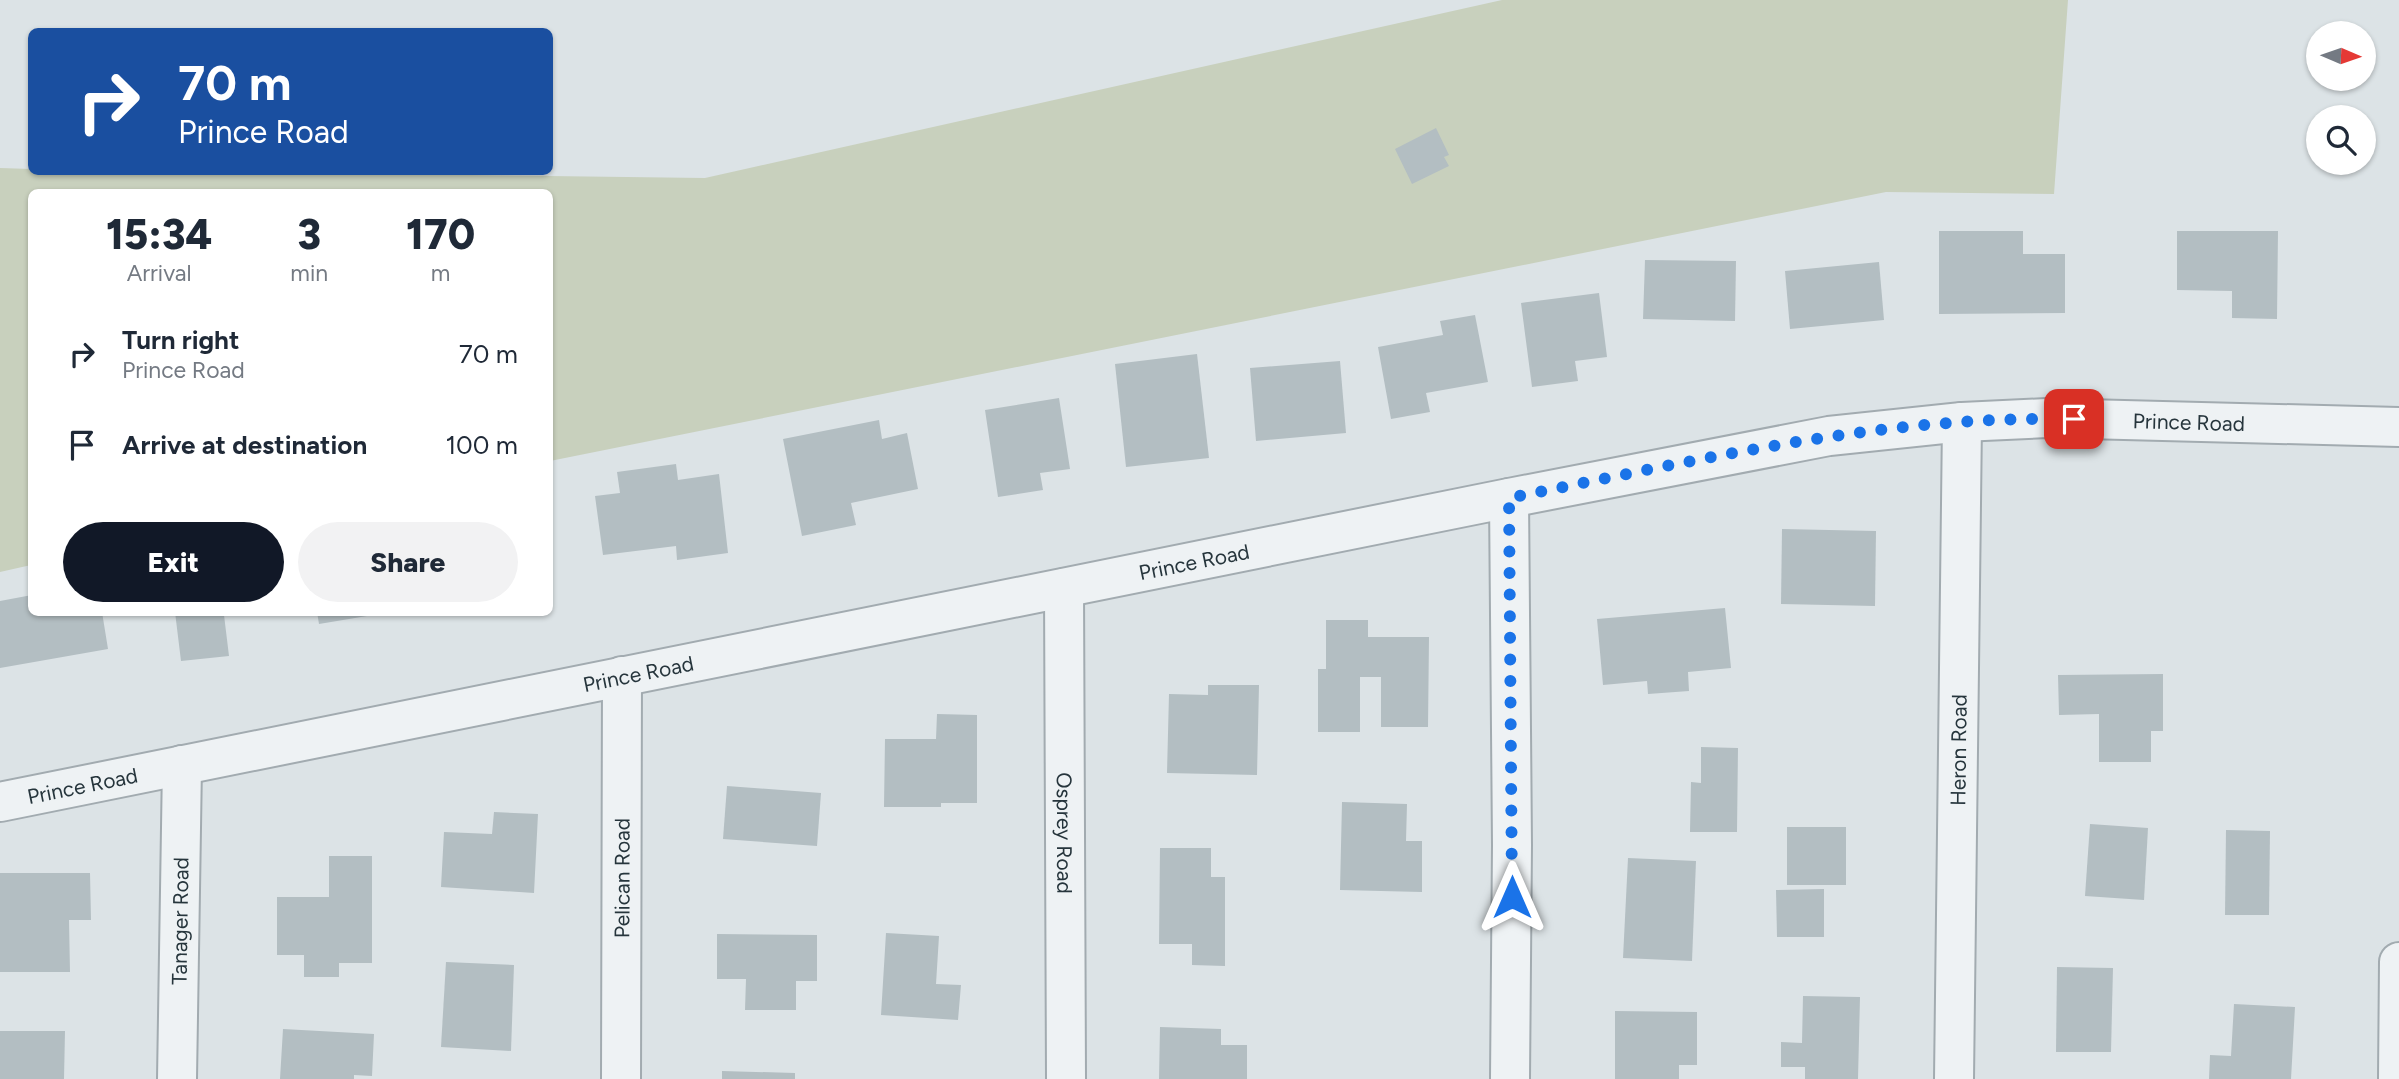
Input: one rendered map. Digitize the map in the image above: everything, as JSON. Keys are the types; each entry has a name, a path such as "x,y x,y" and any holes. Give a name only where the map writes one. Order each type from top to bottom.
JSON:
{"street":[{"name":"Prince Road","path":"0,802 1829,436 1962,422 2047,418 2399,426"},
{"name":"Heron Road","path":"1954,1079 1962,422"},
{"path":"1509,498 1512,845 1510,1079"},
{"name":"Osprey Road","path":"1064,588 1066,1079"},
{"name":"Pelican Road","path":"621,1079 622,676"},
{"name":"Tanager Road","path":"177,1079 182,765"},
{"path":"2398,1079 2399,961"}],"green space":[{"path":"1502,0 2068,0 2054,194 1886,192 553,460 553,189 28,189 28,566 0,572 0,168 28,169 28,175 705,178"}],"building":[{"path":"1436,128 1449,155 1444,157 1449,166 1412,184 1395,149"},
{"path":"1939,231 2023,231 2023,254 2065,254 2065,313 1939,314"},
{"path":"2177,231 2278,231 2277,319 2232,318 2232,291 2177,290"},
{"path":"1645,260 1736,261 1735,321 1643,319"},
{"path":"1879,262 1884,320 1790,329 1785,271"},
{"path":"1599,293 1607,357 1575,361 1578,381 1532,387 1521,303"},
{"path":"1475,315 1488,382 1426,393 1430,412 1391,419 1378,347 1443,335 1440,321"},
{"path":"1197,354 1209,458 1126,467 1115,364"},
{"path":"1340,361 1346,433 1256,441 1250,368"},
{"path":"1059,398 1070,469 1040,473 1043,490 998,497 985,410"},
{"path":"879,420 882,439 907,433 918,489 851,503 856,525 802,536 783,439"},
{"path":"676,464 678,480 719,474 728,553 677,560 676,546 603,555 595,496 620,493 617,472"},
{"path":"1782,529 1876,531 1875,606 1781,604"},
{"path":"28,596 28,616 103,616 108,649 0,668 0,601"},
{"path":"1725,608 1731,668 1688,672 1689,691 1648,694 1647,681 1603,685 1597,619"},
{"path":"175,616 224,616 229,656 181,661"},
{"path":"318,616 367,616 319,624"},
{"path":"1326,620 1368,620 1368,637 1429,637 1428,727 1381,727 1381,677 1360,677 1360,732 1318,732 1318,669 1326,669"},
{"path":"2163,674 2163,731 2151,731 2151,762 2099,762 2099,714 2059,715 2058,675"},
{"path":"1208,685 1259,685 1257,775 1167,773 1169,694 1208,695"},
{"path":"937,714 977,715 977,803 941,803 941,807 884,807 885,739 936,739"},
{"path":"1701,747 1738,748 1737,832 1690,832 1691,782 1701,783"},
{"path":"727,786 821,793 817,846 723,839"},
{"path":"1342,802 1407,804 1406,841 1422,841 1422,892 1340,890"},
{"path":"494,812 538,814 534,893 441,887 444,832 492,834"},
{"path":"2090,824 2148,828 2144,900 2085,896"},
{"path":"1787,827 1846,827 1846,885 1787,885"},
{"path":"2226,830 2270,831 2269,915 2225,915"},
{"path":"1160,848 1211,848 1211,877 1225,877 1225,966 1192,965 1192,944 1159,944"},
{"path":"329,856 372,856 372,963 339,963 339,977 304,977 304,955 277,955 277,897 329,897"},
{"path":"1628,858 1696,861 1692,961 1623,958"},
{"path":"0,873 90,873 91,920 69,920 70,972 0,972"},
{"path":"1824,889 1824,937 1777,937 1776,890"},
{"path":"886,933 939,936 936,984 961,985 958,1020 881,1015"},
{"path":"717,934 817,935 817,981 796,981 796,1010 745,1010 746,979 717,979"},
{"path":"446,962 514,965 511,1051 441,1047"},
{"path":"2057,967 2113,968 2111,1052 2056,1052"},
{"path":"1803,996 1860,997 1858,1079 1805,1079 1805,1067 1781,1067 1781,1042 1802,1043"},
{"path":"2234,1004 2295,1007 2291,1079 2209,1079 2210,1055 2231,1056"},
{"path":"1615,1011 1697,1012 1697,1065 1679,1065 1679,1079 1615,1079"},
{"path":"1160,1027 1221,1029 1221,1045 1247,1045 1247,1079 1159,1079"},
{"path":"283,1029 374,1034 372,1076 354,1075 354,1079 280,1079"},
{"path":"0,1031 65,1031 64,1079 0,1079"},
{"path":"722,1071 795,1073 795,1079 722,1079"}],"route":[{"path":"1512,897 1509,498 1829,436 1962,422 2074,419"}]}
